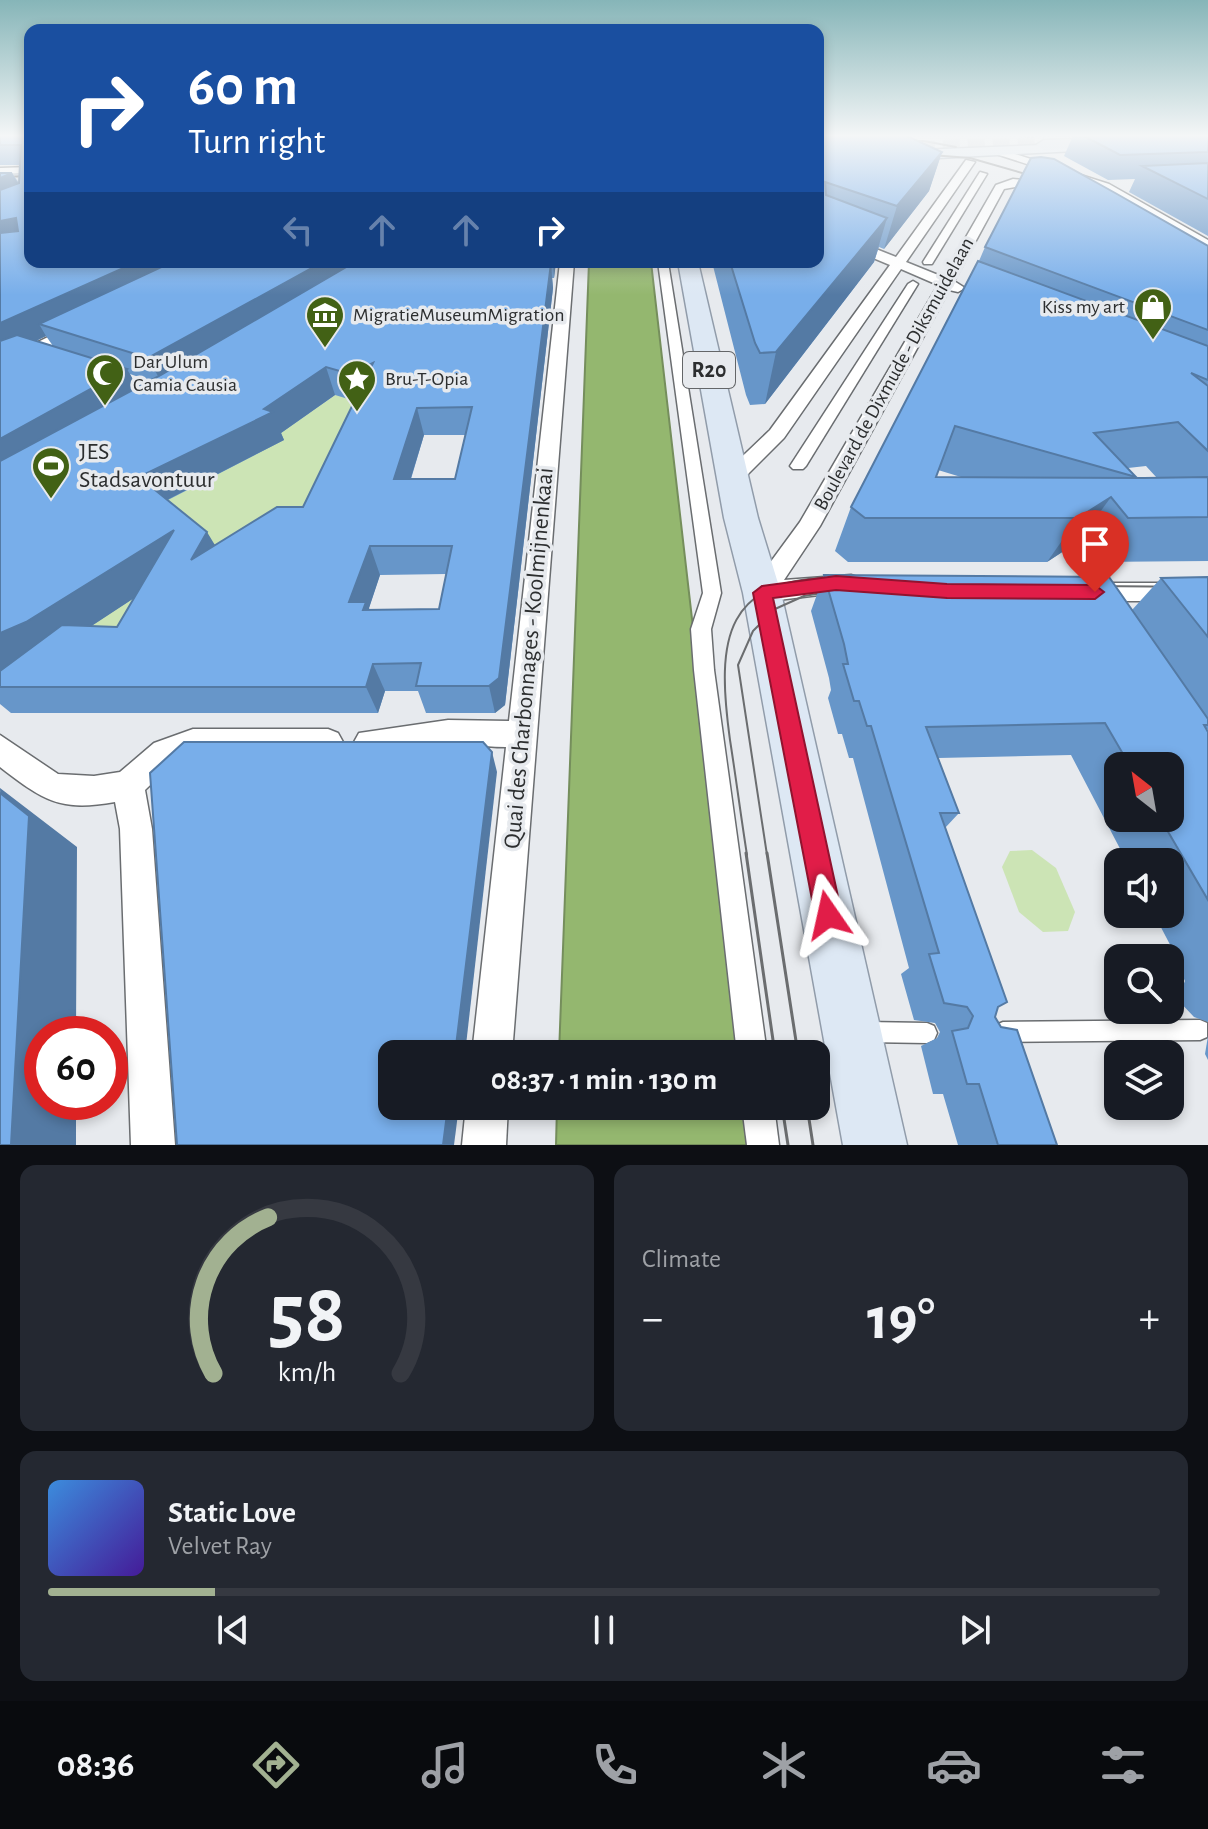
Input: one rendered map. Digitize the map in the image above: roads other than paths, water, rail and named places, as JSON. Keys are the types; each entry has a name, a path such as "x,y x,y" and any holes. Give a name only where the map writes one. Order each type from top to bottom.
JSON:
{"main road":[{"name":"R20","path":"689,268 733,477 762,593 875,1145"}],"street":[{"name":"Boulevard de Dixmude - Diksmuidelaan","path":"733,477 777,434 951,188"},
{"name":"Boulevard de Dixmude - Diksmuidelaan","path":"928,262 974,188"},
{"name":"Boulevard de Dixmude - Diksmuidelaan","path":"762,593 809,526 999,188"},
{"path":"1109,188 1208,245"},
{"path":"1099,199 1127,198"},
{"path":"1179,228 1208,227"},
{"path":"824,232 973,295"},
{"name":"R20","path":"664,268 690,393 712,593 702,622 703,657 750,1040"},
{"name":"Quai des Charbonnages - Koolmijnenkaai","path":"493,1040 548,386 563,276"},
{"name":"Boulevard de Dixmude - Diksmuidelaan","path":"798,466 913,284"},
{"path":"0,368 91,321"},
{"path":"34,352 64,361"},
{"path":"762,593 818,584 873,585"},
{"path":"1065,592 1208,592"},
{"path":"0,749 52,788 94,791 128,785 159,754 193,742 400,742 448,733 521,734"},
{"path":"128,785 136,829 153,1145"},
{"path":"484,1145 486,1120"},
{"path":"760,1120 763,1145"}],"lane":[{"path":"988,1032 1200,1030"},
{"path":"852,1032 927,1033"}],"tram line":[{"path":"747,855 726,704 728,643 736,620 751,601 773,588 804,580 844,577"},
{"path":"1092,586 1208,587"},
{"path":"767,855 738,665 753,631 775,609 804,596 840,590"},
{"path":"746,853 773,1040"},
{"path":"767,853 796,1040"},
{"path":"784,1120 788,1145"},
{"path":"809,1120 813,1145"}],"place":[{"name":"Kiss my art","path":"1153,341"},
{"name":"MigratieMuseumMigration","path":"325,349"},
{"name":"Dar Ulum Camia Causia","path":"105,407"},
{"name":"Bru-T-Opia","path":"357,413"},
{"name":"JES Stadsavontuur","path":"51,500"}]}
